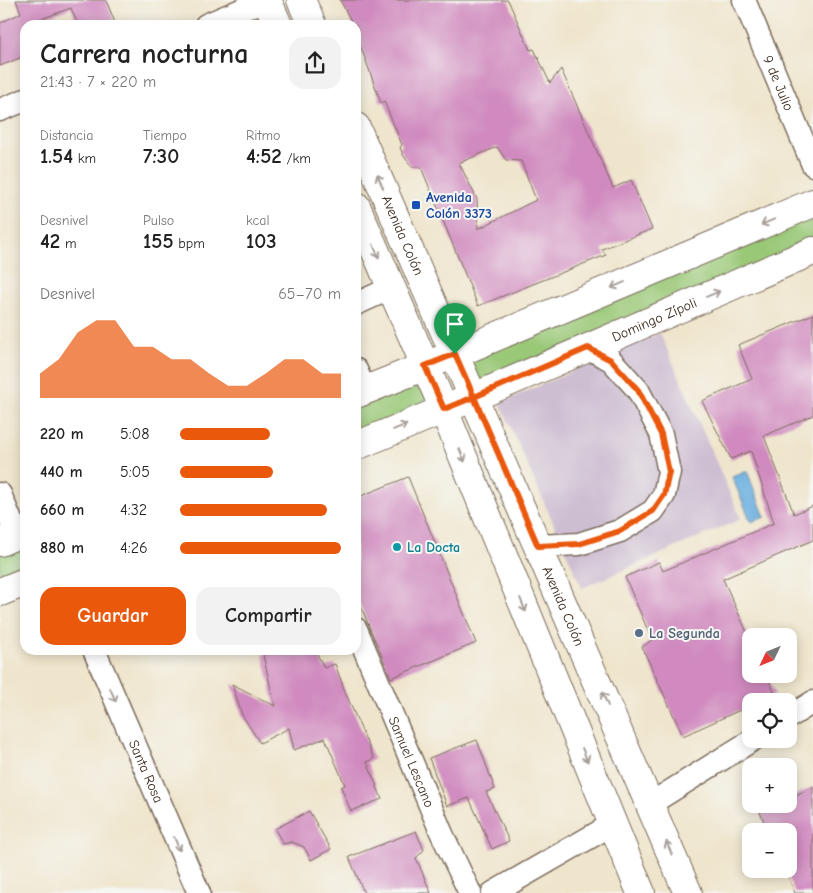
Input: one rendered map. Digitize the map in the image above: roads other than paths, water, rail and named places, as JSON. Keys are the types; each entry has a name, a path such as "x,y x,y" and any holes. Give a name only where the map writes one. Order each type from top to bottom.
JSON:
{"main road":[{"path":"266,0 276,20"},
{"path":"301,0 310,20"},
{"name":"Avenida Colón","path":"361,138 688,893"},
{"path":"361,383 425,366 813,203"},
{"path":"361,217 444,409 642,893"},
{"name":"Domingo Zípoli","path":"361,444 813,251"},
{"path":"0,592 20,584"}],"street":[{"path":"219,20 266,0"},
{"name":"9 de Julio","path":"744,0 813,166"},
{"path":"0,110 20,102"},
{"path":"361,302 392,288"},
{"path":"538,546 579,544 620,531 653,511 664,495 669,472 661,434 638,390 611,360 588,348"},
{"path":"0,494 17,537"},
{"name":"Samuel Lescano","path":"361,641 442,834 470,893"},
{"name":"Santa Rosa","path":"96,655 199,893"},
{"path":"797,712 813,702"},
{"path":"650,804 742,746"},
{"path":"494,893 613,824"}],"water":[{"path":"747,471 765,517 751,522 732,477"}],"place":[{"name":"Avenida Colón 3373","path":"416,205"},
{"name":"La Docta","path":"397,547"},
{"name":"La Segunda","path":"639,633"}]}
